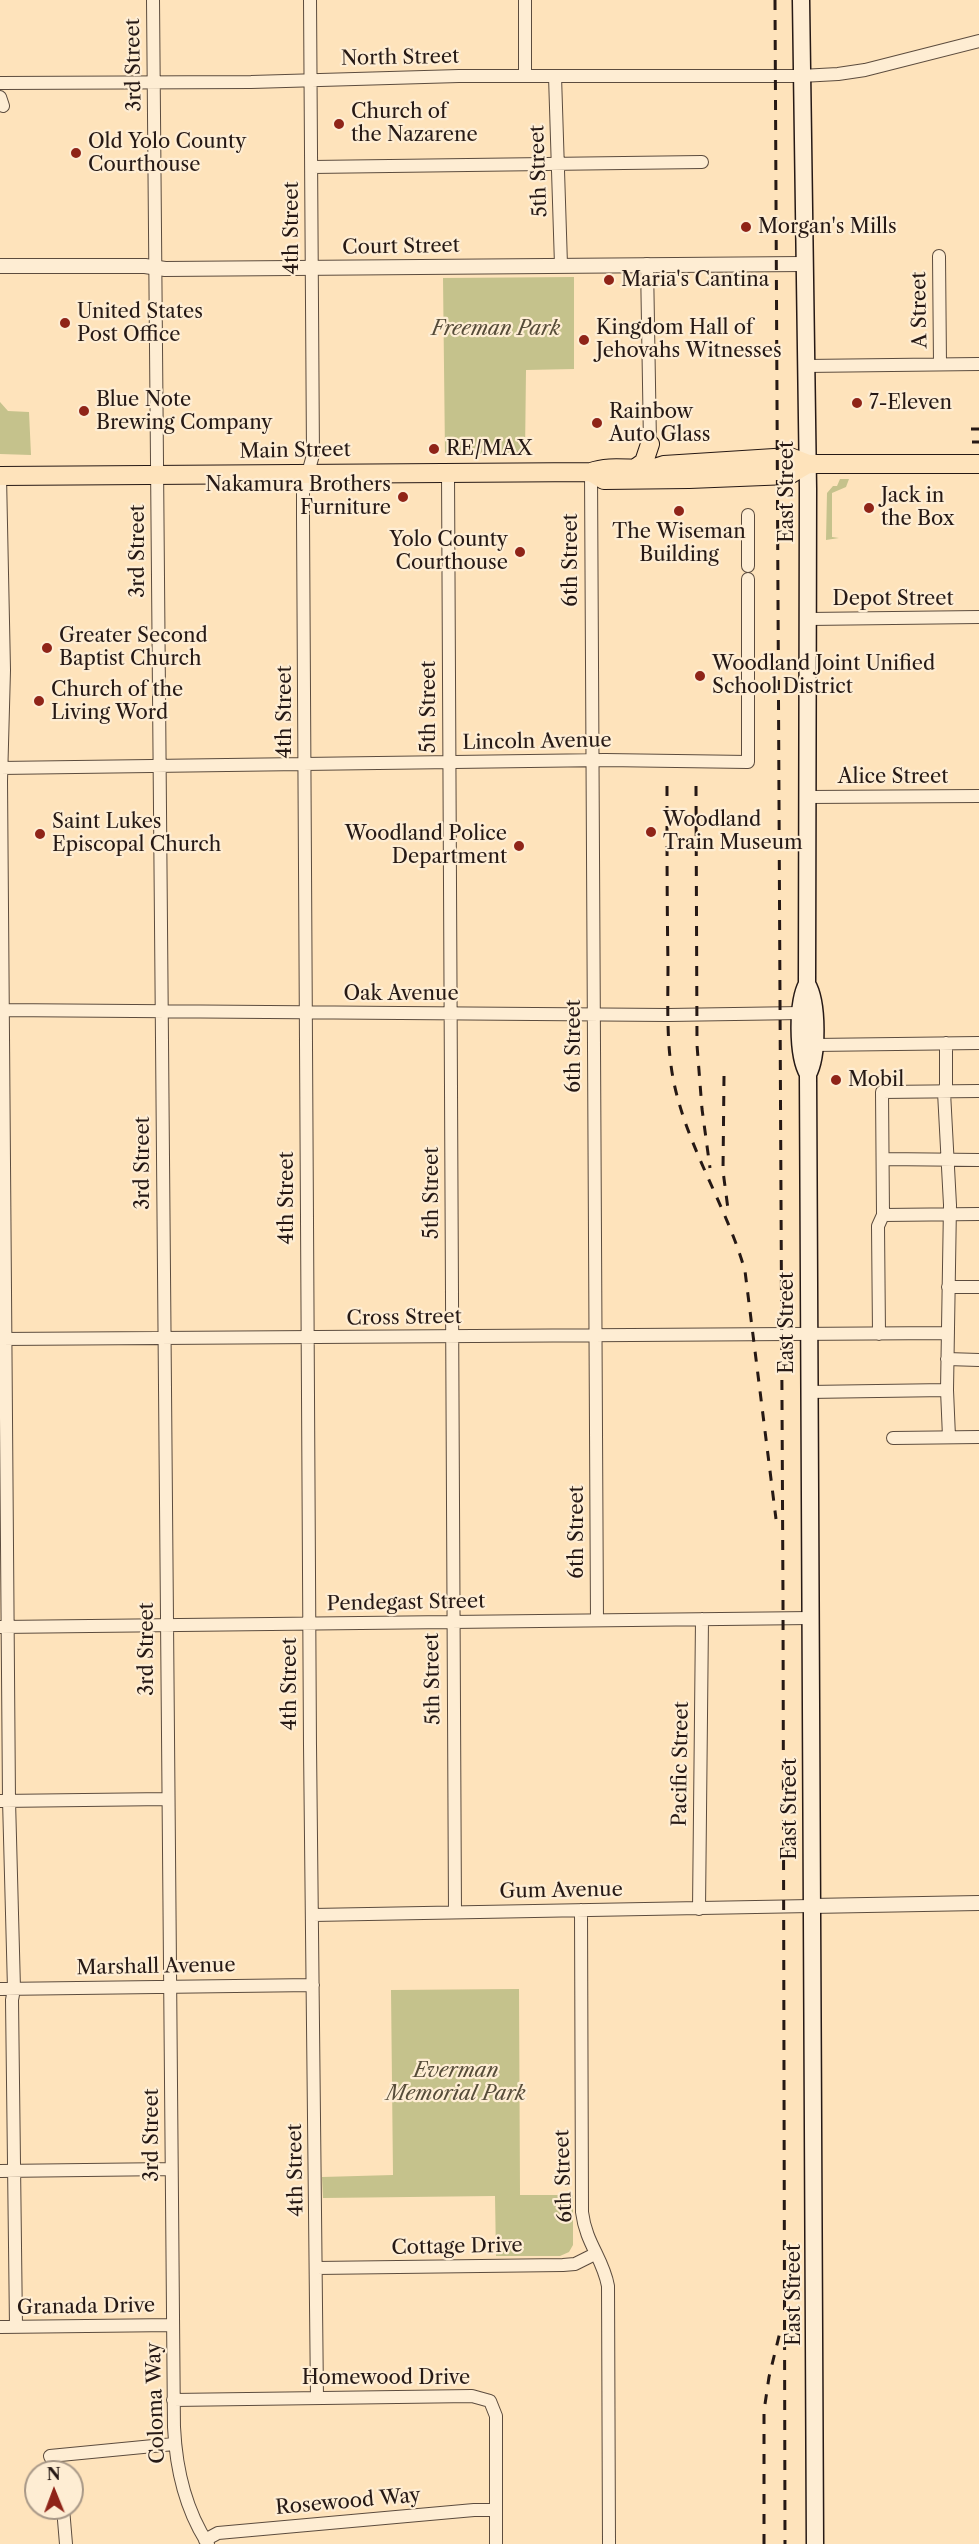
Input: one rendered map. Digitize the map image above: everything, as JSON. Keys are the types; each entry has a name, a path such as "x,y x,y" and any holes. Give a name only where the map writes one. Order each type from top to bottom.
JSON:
{"main road":[{"name":"East Street","path":"801,0 803,264 808,464 807,984 801,995 801,1063 808,1074"},
{"path":"650,444 656,461 664,465"},
{"path":"637,467 644,462 650,444"},
{"name":"Main Street","path":"0,476 589,472 603,467 655,468 664,465 790,457 808,464"},
{"path":"808,464 979,464"},
{"name":"Main Street","path":"589,472 604,480 689,479 789,475 808,464"},
{"name":"East Street","path":"807,984 814,995 814,1063 808,1074 808,1392 812,1618 811,1906 815,2544"}],"street":[{"name":"3rd Street","path":"153,0 173,2325"},
{"name":"4th Street","path":"310,0 313,455 303,491 309,1623 317,2398"},
{"path":"525,0 525,75"},
{"name":"North Street","path":"0,83 525,75 801,76 865,70 979,41"},
{"name":"5th Street","path":"555,76 561,265"},
{"path":"312,167 702,162"},
{"name":"A Street","path":"939,256 940,364"},
{"path":"647,264 650,444"},
{"name":"Court Street","path":"0,266 155,268 803,264"},
{"path":"805,366 979,364"},
{"name":"5th Street","path":"448,472 455,1912"},
{"name":"6th Street","path":"589,472 597,1620"},
{"path":"0,476 4,670 1,768 5,1800 14,1989 12,2000 16,2327"},
{"name":"Lincoln Avenue","path":"1,768 591,761 748,762 748,515"},
{"name":"Depot Street","path":"808,619 979,617"},
{"name":"Alice Street","path":"807,797 979,796"},
{"name":"Oak Avenue","path":"2,1011 450,1014 801,1013"},
{"path":"814,1045 979,1043"},
{"path":"946,1044 944,1092 949,1160 947,1359 949,1437"},
{"path":"879,1334 878,1226 883,1215 882,1092 979,1091"},
{"path":"883,1159 979,1160"},
{"path":"883,1215 979,1214"},
{"path":"948,1287 979,1287"},
{"name":"Cross Street","path":"3,1339 948,1333"},
{"path":"947,1359 979,1360"},
{"path":"808,1392 947,1390"},
{"path":"893,1438 979,1437"},
{"name":"Pendegast Street","path":"4,1626 812,1618"},
{"name":"Pacific Street","path":"699,1909 702,1619"},
{"path":"5,1800 168,1799"},
{"path":"811,1906 979,1903"},
{"name":"Gum Avenue","path":"313,1915 811,1906"},
{"name":"6th Street","path":"580,1910 582,2212 584,2229 606,2275 608,2286 609,2544"},
{"name":"Marshall Avenue","path":"0,1989 313,1985"},
{"path":"0,2171 171,2169"},
{"name":"Cottage Drive","path":"316,2268 564,2265 574,2264 595,2254"},
{"name":"Granada Drive","path":"0,2327 173,2325"},
{"name":"Coloma Way","path":"173,2325 174,2444 185,2496 207,2542"},
{"name":"Homewood Drive","path":"173,2400 472,2396 490,2401 496,2416 496,2544"},
{"path":"52,2460 50,2456 174,2444"},
{"name":"Rosewood Way","path":"207,2542 218,2533 474,2510 496,2510"},
{"path":"64,2520 66,2544"}],"green space":[{"name":"Freeman Park","path":"574,277 574,369 526,370 525,454 445,454 443,278"},
{"path":"0,402 8,411 29,412 31,455 0,454"},
{"path":"840,479 849,479 846,487 832,493 832,537 839,538 826,540 827,493 833,486 837,486"},
{"name":"Everman Memorial Park","path":"519,1989 520,2195 573,2195 573,2245 569,2252 560,2256 496,2256 495,2196 323,2198 322,2177 393,2175 391,1990"}],"railway":[{"path":"775,0 785,2544"},
{"path":"971,429 979,429"},
{"path":"972,442 979,442"},
{"path":"667,786 668,1024 671,1069 688,1131 728,1224 745,1271 776,1519"},
{"path":"696,786 697,1045 710,1168"},
{"path":"724,1076 723,1171 728,1209"},
{"path":"764,2544 764,2411 769,2377 780,2332"}],"place":[{"name":"Church of the Nazarene","path":"339,124"},
{"name":"Old Yolo County Courthouse","path":"76,153"},
{"name":"Morgan's Mills","path":"746,227"},
{"name":"Maria's Cantina","path":"609,280"},
{"name":"United States Post Office","path":"65,323"},
{"name":"Kingdom Hall of Jehovahs Witnesses","path":"584,340"},
{"name":"7-Eleven","path":"857,403"},
{"name":"Blue Note Brewing Company","path":"84,411"},
{"name":"Rainbow Auto Glass","path":"597,423"},
{"name":"RE/MAX","path":"434,449"},
{"name":"Nakamura Brothers Furniture","path":"403,497"},
{"name":"Jack in the Box","path":"869,508"},
{"name":"The Wiseman Building","path":"679,511"},
{"name":"Yolo County Courthouse","path":"520,552"},
{"name":"Greater Second Baptist Church","path":"47,648"},
{"name":"Woodland Joint Unified School District","path":"700,676"},
{"name":"Church of the Living Word","path":"39,701"},
{"name":"Woodland Train Museum","path":"651,832"},
{"name":"Saint Lukes Episcopal Church","path":"40,834"},
{"name":"Woodland Police Department","path":"519,846"},
{"name":"Mobil","path":"836,1080"}]}
